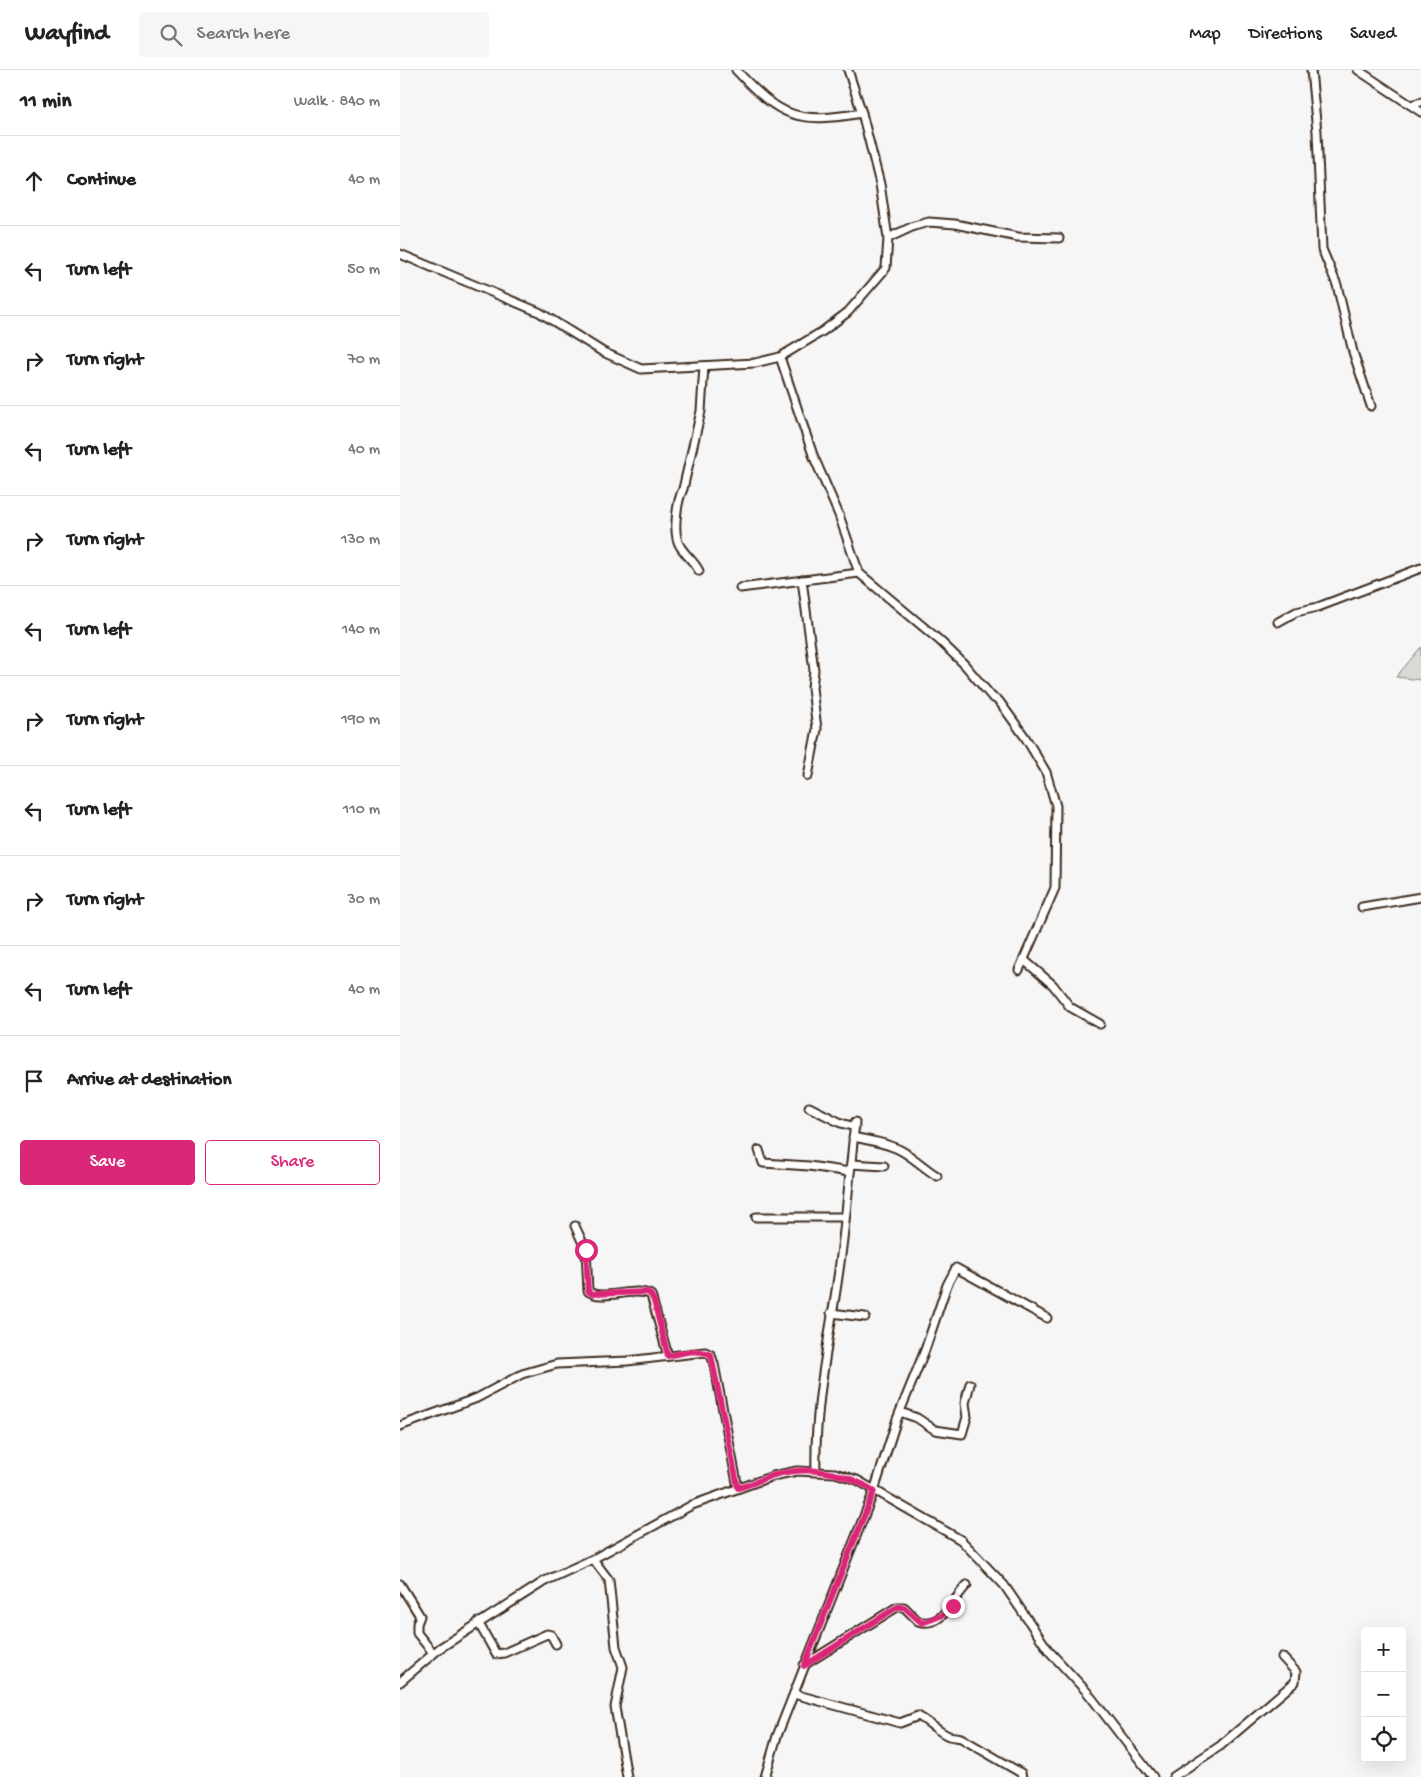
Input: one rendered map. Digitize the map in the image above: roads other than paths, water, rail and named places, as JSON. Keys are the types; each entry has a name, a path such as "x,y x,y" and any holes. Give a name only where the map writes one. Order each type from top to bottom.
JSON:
{"street":[{"path":"736,70 754,91 771,104 789,114 807,118 834,118 862,113"},
{"path":"400,254 539,312 590,344 641,369 755,363 780,357 823,331 848,312 878,280 886,268 888,238 880,184 862,113 848,70"},
{"path":"1311,70 1317,132 1322,249 1337,285 1353,352 1371,406"},
{"path":"1358,70 1421,112"},
{"path":"1410,105 1421,102"},
{"path":"888,238 914,226 929,222 956,224 1018,237 1059,238"},
{"path":"780,357 813,454 839,516 859,573 939,640 964,664 992,697 999,700 1025,736 1046,772 1056,806 1056,888 1019,970"},
{"path":"699,571 695,562 679,545 676,532 678,500 683,489 701,411 704,366"},
{"path":"1278,622 1296,612 1318,607 1421,568"},
{"path":"740,588 859,573"},
{"path":"802,580 814,670 812,688 817,729 808,776"},
{"path":"1362,907 1421,897"},
{"path":"1024,960 1053,984 1070,1007 1100,1024"},
{"path":"809,1106 841,1123 855,1124 839,1271 815,1445 816,1471"},
{"path":"854,1137 888,1145 902,1151 918,1165 937,1176"},
{"path":"759,1150 763,1163 851,1168 884,1166"},
{"path":"756,1217 845,1217"},
{"path":"575,1226 586,1250 588,1291 596,1295 640,1292 651,1295 668,1356"},
{"path":"765,1777 777,1736 874,1491 900,1412 926,1350 948,1285 956,1268 1047,1318"},
{"path":"832,1313 865,1317"},
{"path":"400,1426 477,1398 522,1374 557,1364 627,1361 705,1352 711,1355 738,1488"},
{"path":"900,1412 917,1418 935,1430 962,1434 967,1418 965,1403 970,1384"},
{"path":"400,1682 433,1653 478,1622 545,1581 592,1559 692,1505 773,1476 797,1471 835,1473 857,1480 962,1540 1004,1585 1049,1651 1087,1692 1153,1777"},
{"path":"592,1559 609,1580 616,1647 623,1667 616,1707 627,1777"},
{"path":"400,1584 420,1616 417,1624 417,1633 433,1653"},
{"path":"804,1666 897,1607 904,1607 922,1623 936,1618 953,1606 967,1585"},
{"path":"478,1622 496,1654 504,1653 547,1634 551,1635 556,1644"},
{"path":"1173,1777 1220,1746 1295,1682 1296,1672 1282,1657"},
{"path":"794,1694 900,1724 918,1716 933,1724 940,1732 962,1738 1022,1773 1022,1777"}]}
